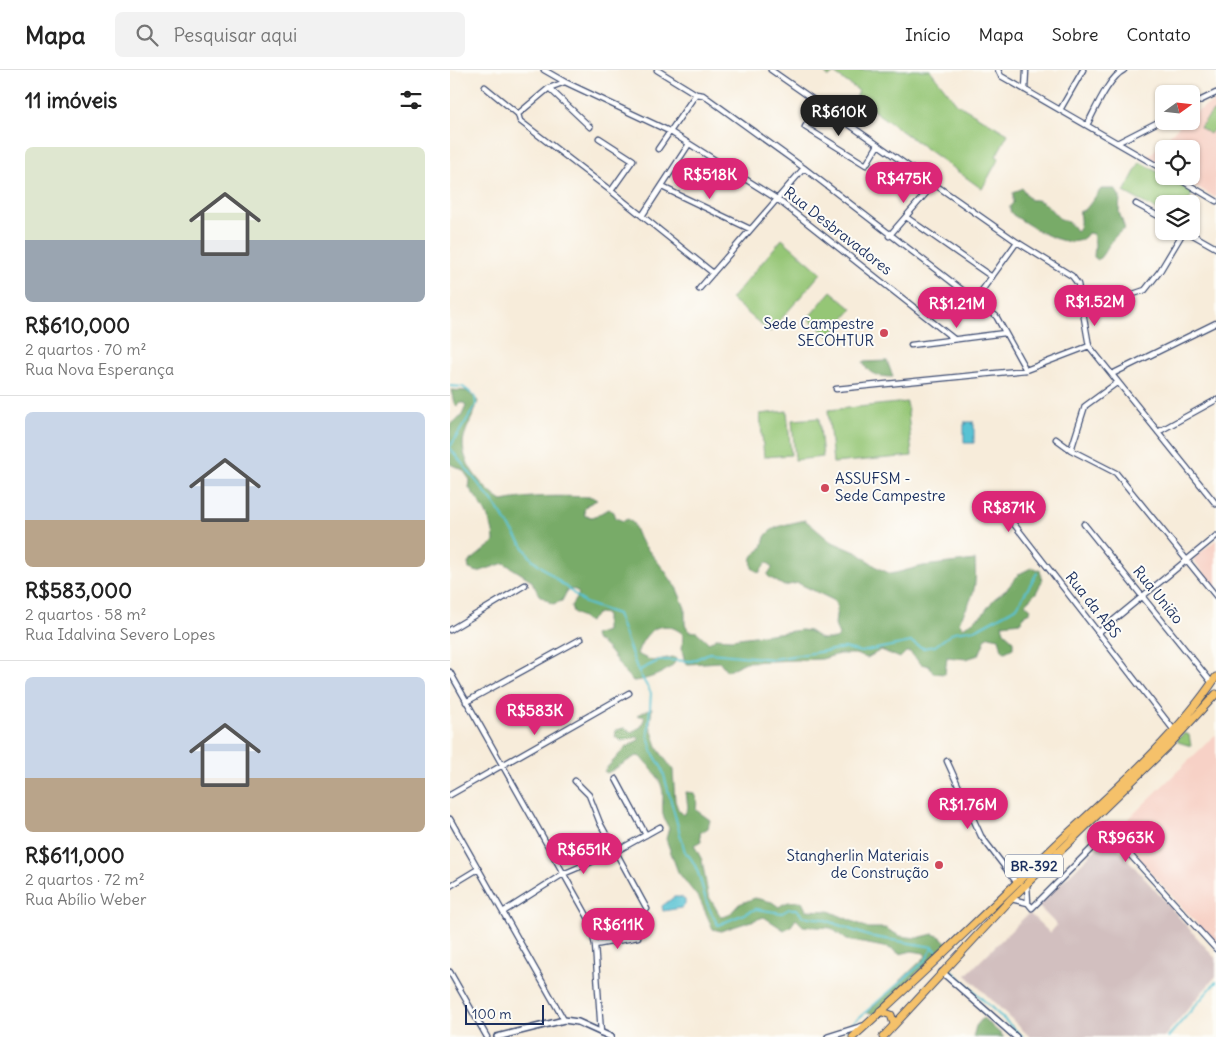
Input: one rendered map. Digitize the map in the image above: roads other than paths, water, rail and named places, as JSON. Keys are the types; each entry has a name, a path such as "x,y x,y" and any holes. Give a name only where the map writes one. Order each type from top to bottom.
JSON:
{"highway":[{"name":"BR-392","path":"853,1037 1135,770 1173,729 1214,680"},
{"name":"BR-392","path":"883,1037 1011,899 1175,739 1216,694"},
{"path":"880,1011 891,1015 894,1024"}],"street":[{"name":"Rua Desbravadores","path":"544,70 565,82 669,131 777,199 954,339"},
{"path":"657,70 696,94 702,95 804,168 889,236 996,316 1026,370"},
{"path":"771,70 1017,242 1072,276 1078,284 1089,346 1216,504"},
{"path":"998,70 1001,76 1155,165"},
{"path":"1025,90 1026,70"},
{"path":"1060,110 1083,70"},
{"path":"1087,126 1118,73 1124,70"},
{"path":"518,114 549,88 565,82"},
{"path":"485,87 518,114 520,121 713,273"},
{"path":"549,88 590,127"},
{"path":"1200,101 1216,93"},
{"path":"658,149 696,94"},
{"path":"819,105 805,128 866,165 878,145"},
{"path":"1117,143 1155,124"},
{"path":"598,138 633,160 611,191"},
{"path":"642,216 689,144"},
{"path":"699,289 804,168"},
{"path":"889,236 934,184"},
{"path":"1189,185 1216,201"},
{"path":"662,187 750,229"},
{"path":"1136,204 1155,214"},
{"path":"906,217 992,277"},
{"path":"1200,239 1216,248"},
{"path":"1083,312 1145,290 1160,271 1179,240"},
{"path":"975,300 1017,242"},
{"path":"1112,374 1216,323"},
{"path":"911,345 1005,333"},
{"path":"836,389 1026,370 1089,346"},
{"path":"1071,450 1085,406 1118,382"},
{"path":"1158,432 1216,400"},
{"path":"1056,439 1071,450 1116,473 1216,596"},
{"name":"Rua da ABS","path":"993,497 1173,729"},
{"name":"Rua União","path":"1084,524 1214,680"},
{"path":"1098,632 1216,536"},
{"path":"450,630 525,585"},
{"path":"466,702 581,639"},
{"path":"450,672 589,919 595,944 602,1033"},
{"path":"450,795 629,693"},
{"path":"947,761 981,836 1017,883"},
{"path":"616,779 646,835"},
{"path":"575,782 589,795 615,852 628,872 647,909"},
{"path":"450,819 564,1020"},
{"path":"503,912 564,874 615,852 660,827"},
{"path":"1027,884 1028,903 1032,908 1106,834 1111,834 1216,949"},
{"path":"450,886 478,870"},
{"path":"1011,899 1028,903"},
{"path":"595,944 638,937"},
{"path":"450,972 487,1037"},
{"path":"942,972 1016,1037"},
{"path":"497,1037 564,1020 578,1022 611,1037"},
{"path":"828,1037 866,1025"}],"water":[{"path":"964,422 974,422 971,424 974,424 974,443 964,443 964,424 967,424"},
{"path":"674,897 681,897 685,900 685,905 681,908 663,911 662,906"}],"waterway":[{"path":"450,386 463,387 475,396 476,405 450,447"},
{"path":"450,448 495,505 531,558 585,603 617,614 638,671 651,693 648,736 653,753 662,768 685,852 697,869 707,903 718,925 756,909 782,913 789,909 797,909 802,916 823,919 868,936 933,947 939,954"},
{"path":"638,671 660,660 692,661 709,653 773,659 845,648 861,652 911,642 923,648 935,646 954,632 977,629 1017,607 1037,573"},
{"path":"847,1030 925,961 933,947"},
{"path":"950,969 1023,1037"},
{"path":"1168,1037 1216,982"}],"place":[{"name":"Sede Campestre SECOHTUR","path":"884,333"},
{"name":"ASSUFSM - Sede Campestre","path":"825,488"},
{"name":"Stangherlin Materiais de Construção","path":"939,865"}]}
